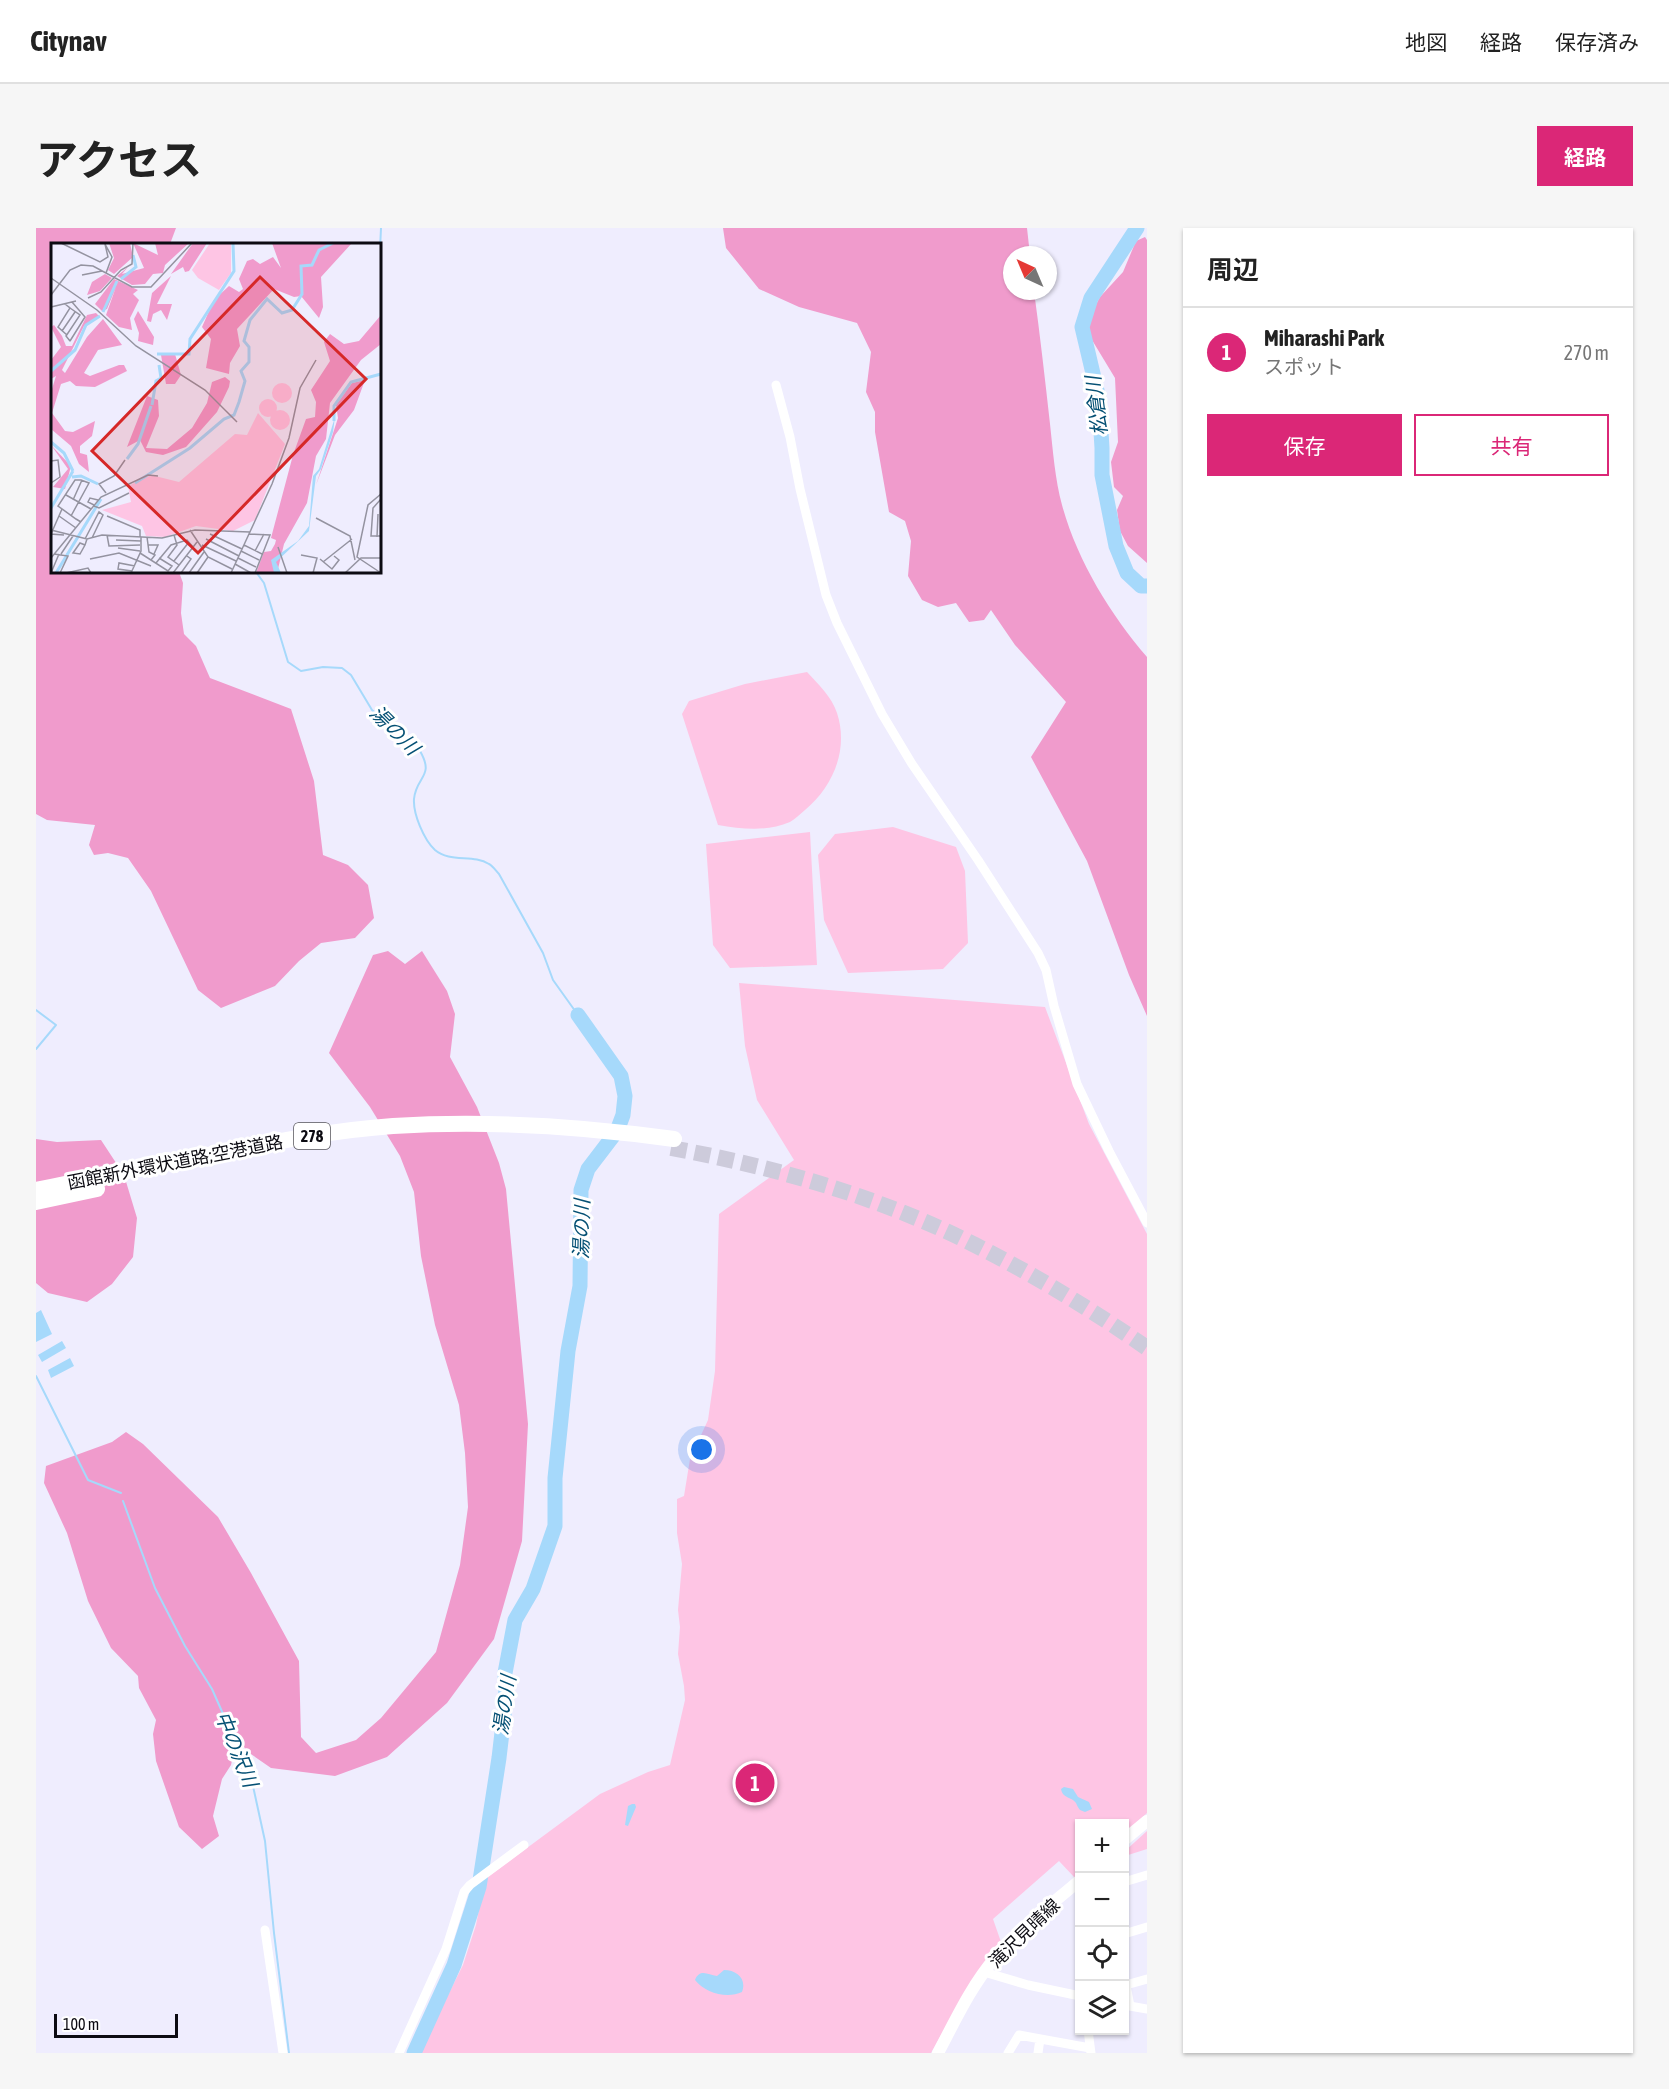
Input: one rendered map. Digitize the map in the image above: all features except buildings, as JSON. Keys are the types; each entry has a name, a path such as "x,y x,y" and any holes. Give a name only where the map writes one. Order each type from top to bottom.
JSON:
{"highway":[{"name":"函館新外環状道路;空港道路","path":"36,1190 259,1145 330,1133 392,1126 451,1123 522,1124 673,1144"},
{"name":"函館新外環状道路;空港道路","path":"36,1202 271,1150 330,1140 451,1130 592,1132"}],"street":[{"path":"776,385 826,595 837,623 882,714 906,754 1038,953 1046,970 1077,1084 1147,1223"},
{"path":"1129,1837 1147,1821"},
{"path":"399,2053 446,1949 460,1902 470,1885 524,1845"},
{"path":"1129,1881 1147,1875"},
{"name":"滝沢見晴線","path":"938,2053 984,1972 1006,1945 1075,1884"},
{"path":"1129,1933 1147,1927"},
{"path":"265,1930 283,2053"},
{"path":"984,1972 1028,1985 1075,1995"},
{"path":"1129,1981 1147,1979"},
{"path":"1129,2005 1147,2009"},
{"path":"1008,2053 1019,2035 1090,2051 1088,2035"},
{"path":"1038,2053 1040,2039"}],"shaded area":[{"path":"36,228 176,228 170,243 51,243 51,573 179,573 183,583 181,613 184,634 196,646 210,678 291,709 314,781 323,855 348,865 368,885 374,918 355,938 321,943 299,961 275,986 221,1008 198,990 151,891 128,858 108,853 94,855 89,845 95,825 47,820 36,814"},
{"path":"723,228 1027,228 1029,246 1003,246 1003,300 1035,300 1054,465 1068,526 1096,586 1120,623 1147,657 1147,1016 1129,975 1087,861 1031,757 1066,702 1015,645 991,610 984,620 969,622 956,603 938,607 922,600 908,576 911,541 905,521 889,512 875,432 875,412 866,392 871,352 857,323 799,307 759,289 726,248"},
{"path":"1145,237 1147,240 1147,563 1128,546 1120,531 1117,510 1123,496 1114,487 1111,462 1118,442 1115,378 1092,340 1089,328 1092,312 1100,297 1123,272 1136,241"},
{"path":"807,672 824,691 837,713 841,740 840,753 831,779 815,801 790,822 763,828 718,825 682,714 689,701 745,684"},
{"path":"893,827 956,847 965,871 968,943 943,969 848,973 824,920 818,855 835,834"},
{"path":"810,832 817,965 730,968 713,945 706,844"},
{"path":"388,951 405,964 422,951 447,991 455,1014 450,1057 477,1107 499,1163 506,1189 528,1424 522,1541 494,1639 447,1703 387,1757 335,1776 271,1768 248,1752 237,1738 231,1765 222,1779 213,1816 219,1836 202,1849 179,1827 156,1761 153,1734 156,1720 139,1688 138,1676 111,1648 88,1601 67,1533 44,1483 46,1466 112,1442 126,1432 143,1444 218,1517 299,1661 301,1737 316,1753 356,1740 381,1718 436,1652 460,1565 468,1507 459,1405 435,1325 421,1256 414,1192 400,1156 370,1107 329,1053 373,955"},
{"path":"739,983 1045,1007 1089,1124 1147,1234 1147,1813 1129,1830 1129,1819 1075,1819 1075,1878 1059,1861 993,1919 1001,1942 969,1985 931,2053 419,2053 463,1965 476,1925 485,1879 600,1794 648,1772 670,1765 685,1700 678,1654 680,1627 678,1610 682,1564 677,1533 677,1499 684,1496 690,1459 708,1420 715,1371 719,1214 794,1160 757,1100 745,1046"},
{"path":"36,1139 57,1142 101,1140 124,1175 137,1218 133,1257 112,1284 87,1302 48,1293 36,1283"},
{"path":"1147,1831 1147,1849 1129,1855 1129,1847"}],"water":[{"path":"41,1310 52,1334 36,1342 36,1313"},
{"path":"62,1341 66,1348 42,1362 38,1355"},
{"path":"70,1358 74,1366 51,1378 48,1370"},
{"path":"1064,1787 1073,1789 1078,1797 1089,1802 1092,1809 1085,1812 1080,1810 1074,1801 1063,1794 1061,1789"},
{"path":"632,1804 636,1807 628,1826 625,1825 628,1806"},
{"path":"724,1970 740,1976 743,1983 742,1992 730,1995 717,1994 699,1985 695,1980 699,1974 717,1976"}],"waterway":[{"name":"湯の川","path":"380,243 381,228"},
{"name":"松倉川","path":"1137,228 1091,298 1082,327 1099,399 1102,475 1116,546 1127,573 1141,586 1147,586"},
{"name":"湯の川","path":"257,573 264,583 288,662 301,671 323,667 342,668 351,675 372,710 420,751 426,766 415,791 414,805 417,819 427,840 441,854 454,858 483,861 499,874 543,953 553,980 578,1015"},
{"name":"中の沢川","path":"36,1010 56,1025 36,1049"},
{"name":"湯の川","path":"414,2053 454,1965 479,1887 499,1758 506,1698 505,1673 515,1620 533,1589 555,1526 555,1478 568,1351 580,1286 581,1190 588,1169 617,1131 623,1115 625,1096 621,1076 578,1015"},
{"name":"中の沢川","path":"36,1376 88,1480 121,1493"},
{"name":"中の沢川","path":"123,1501 155,1588 185,1646 212,1689 251,1777 265,1841 289,2053"}],"tunnel":[{"path":"671,1148 788,1174 902,1212 1019,1268 1147,1348"}],"place":[{"name":"Miharashi Park","path":"755,1783"}]}
